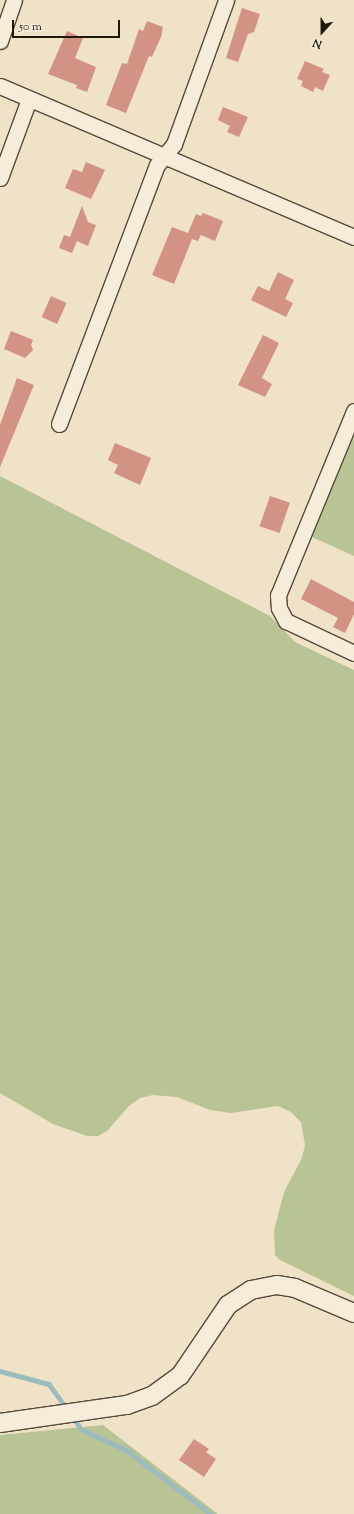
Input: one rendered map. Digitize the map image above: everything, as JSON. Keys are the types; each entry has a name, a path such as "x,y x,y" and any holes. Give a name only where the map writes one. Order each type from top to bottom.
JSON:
{"street":[{"path":"0,41 14,0"},
{"path":"59,424 157,165 163,155 174,144 226,0"},
{"path":"0,86 354,237"},
{"path":"0,178 29,99"},
{"path":"354,412 278,595 279,608 286,621 354,653"},
{"path":"0,1424 86,1412 140,1401 171,1384 180,1376 228,1305 251,1290 277,1285 295,1288 354,1313"}],"green space":[{"path":"354,433 354,556 312,537"},
{"path":"0,476 270,616 295,642 354,670 354,1296 280,1260 275,1255 274,1230 280,1207 285,1190 302,1158 305,1145 301,1122 291,1112 278,1106 231,1113 210,1110 177,1097 153,1095 140,1098 129,1106 107,1131 98,1136 87,1136 53,1124 0,1093"},
{"path":"103,1425 218,1514 0,1514 0,1435"}],"building":[{"path":"242,8 260,14 254,32 248,34 238,62 226,58"},
{"path":"147,21 163,27 161,37 152,57 149,56 126,113 106,105 122,63 127,64 139,29 143,31"},
{"path":"67,31 83,38 75,58 96,67 87,92 76,88 77,85 48,74"},
{"path":"305,61 324,69 322,72 330,75 323,91 315,87 313,92 301,86 303,81 297,79"},
{"path":"223,107 248,117 239,137 227,132 230,126 218,120"},
{"path":"86,162 105,170 91,199 65,188 73,169 82,172"},
{"path":"82,206 88,222 96,225 88,246 77,241 72,253 59,248 64,235 70,237"},
{"path":"203,213 223,221 215,241 201,235 198,241 192,239 174,284 152,275 172,227 188,233 196,214 201,216"},
{"path":"278,272 294,280 285,299 293,303 286,317 251,300 258,286 269,291"},
{"path":"51,296 67,303 57,324 42,317"},
{"path":"11,331 33,340 31,345 33,350 25,358 4,349"},
{"path":"263,335 279,343 262,378 272,384 265,397 238,385"},
{"path":"17,378 34,385 0,467 0,425"},
{"path":"115,443 151,458 140,485 114,473 118,465 108,460"},
{"path":"270,496 290,503 279,533 260,526"},
{"path":"311,579 354,602 354,614 345,633 333,627 338,618 301,599"},
{"path":"194,1439 209,1449 206,1452 216,1459 204,1477 179,1460"}],"waterway":[{"path":"0,1371 49,1384 67,1409"},
{"path":"73,1417 81,1429 128,1451 211,1514"}]}
